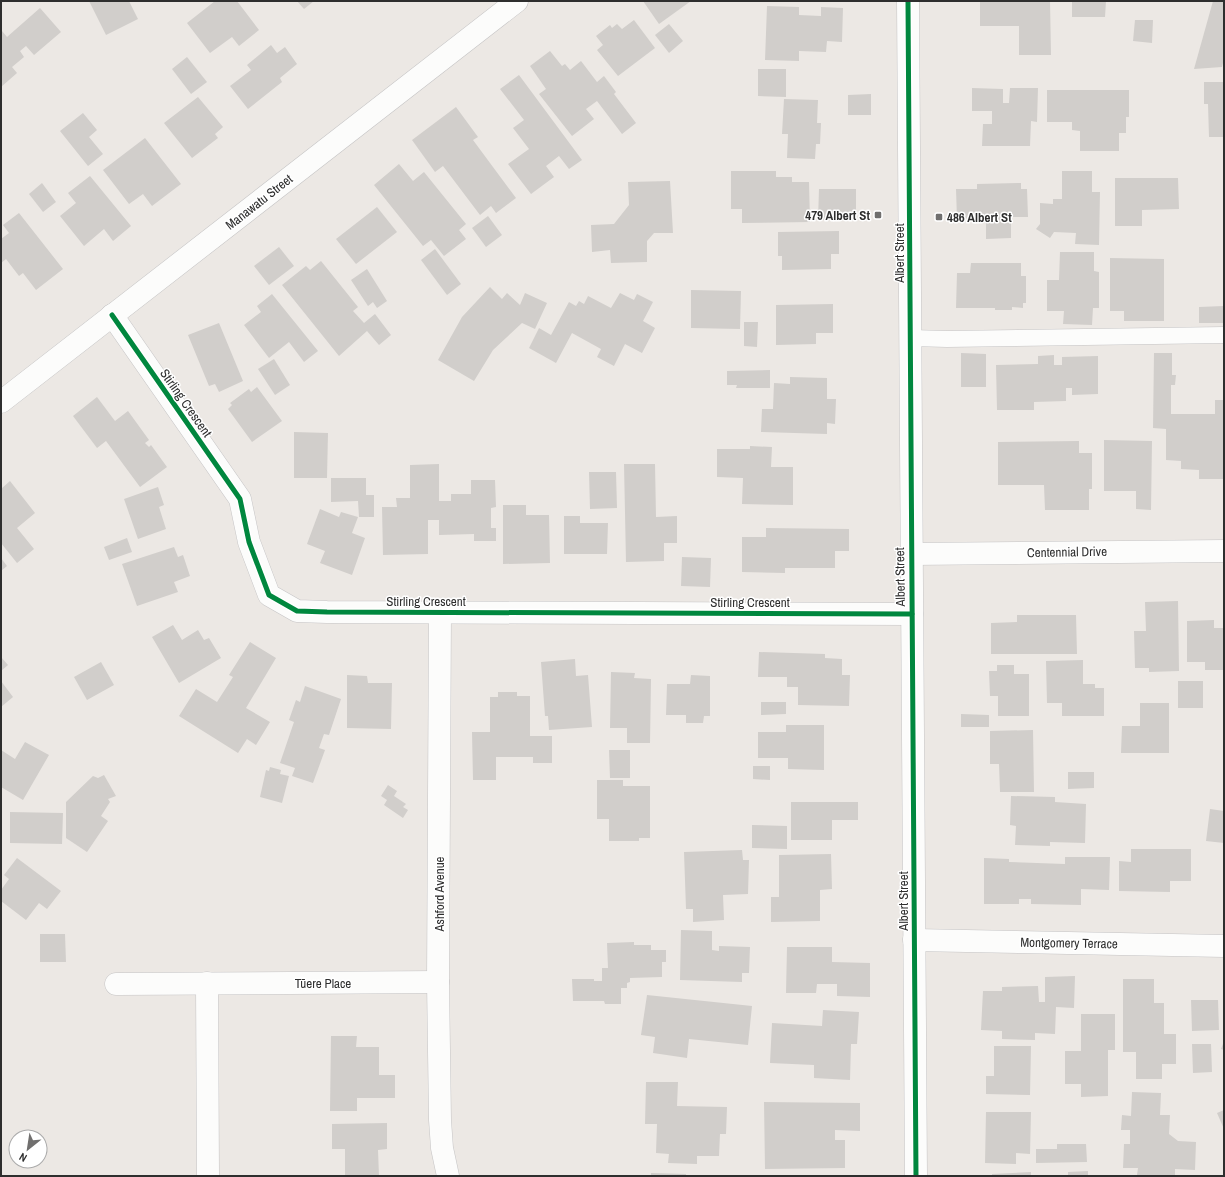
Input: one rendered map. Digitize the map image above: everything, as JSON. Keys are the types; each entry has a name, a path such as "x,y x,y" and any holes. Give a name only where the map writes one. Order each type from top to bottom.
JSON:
{"street":[{"name":"Manawatu Street","path":"1,402 517,1"},
{"name":"Albert Street","path":"908,1 916,1176"},
{"name":"Stirling Crescent","path":"112,315 130,343 240,499 249,542 269,595 297,611 912,614"},
{"name":"Centennial Drive","path":"911,554 1224,551"},
{"name":"Ashford Avenue","path":"440,612 438,982 440,1120 442,1148 448,1176"},
{"name":"Montgomery Terrace","path":"914,940 1224,946"},
{"name":"Tūere Place","path":"116,984 438,982"},
{"path":"207,984 208,1176"}],"lane":[{"path":"911,338 947,339 1224,335"}],"building":[{"path":"89,1 129,1 138,19 106,35"},
{"path":"215,1 237,1 259,30 239,46 232,37 210,53 187,23"},
{"path":"297,1 314,1 304,9"},
{"path":"643,1 691,1 659,24"},
{"path":"980,1 1050,1 1051,55 1019,55 1019,26 980,26"},
{"path":"1072,1 1106,1 1105,17 1072,17"},
{"path":"1213,1 1224,1 1224,59 1222,67 1194,69"},
{"path":"767,6 799,7 799,15 821,16 821,7 843,8 842,42 827,41 826,52 799,51 799,61 765,60"},
{"path":"40,8 61,32 34,55 26,46 20,51 24,57 12,67 17,73 1,87 1,32 2,31 7,37"},
{"path":"634,20 655,48 618,76 597,50 603,45 596,36 610,25 612,28 617,24 622,29"},
{"path":"1135,20 1153,20 1152,43 1133,41"},
{"path":"669,24 683,41 669,53 655,35"},
{"path":"271,45 277,53 285,47 297,64 280,78 282,82 248,109 230,86 251,70 247,65"},
{"path":"550,51 562,66 565,64 570,70 581,61 597,82 604,76 616,92 614,94 636,123 622,134 597,101 586,109 594,119 572,136 539,94 546,89 530,66"},
{"path":"187,57 207,82 191,94 172,69"},
{"path":"758,69 786,69 786,97 758,96"},
{"path":"519,75 582,160 569,169 559,156 546,166 554,177 531,194 508,164 529,149 513,128 524,120 500,89"},
{"path":"1204,82 1224,82 1224,137 1209,137 1208,104 1204,104"},
{"path":"972,88 1003,89 1003,103 1009,103 1010,88 1038,88 1037,122 1031,121 1030,146 982,146 983,124 992,124 992,111 972,111"},
{"path":"1047,90 1129,90 1129,117 1126,117 1126,133 1119,133 1119,151 1080,151 1080,131 1072,130 1072,122 1047,122"},
{"path":"871,94 871,115 848,115 848,95"},
{"path":"198,97 223,127 215,134 218,138 192,158 164,123"},
{"path":"784,99 818,100 817,123 821,123 820,144 816,144 815,159 787,158 788,134 782,134"},
{"path":"456,107 478,137 473,140 516,198 496,213 491,206 480,215 443,166 435,172 412,140"},
{"path":"83,113 97,130 89,137 103,154 88,166 60,131"},
{"path":"145,138 181,184 152,206 143,194 129,204 103,170"},
{"path":"399,164 413,181 424,172 466,224 459,230 466,239 444,256 431,240 423,246 374,185"},
{"path":"731,171 776,171 776,177 792,177 792,182 809,182 810,222 742,223 742,209 731,209"},
{"path":"1062,171 1092,171 1092,192 1100,192 1099,245 1075,244 1076,233 1054,232 1050,238 1036,229 1040,224 1040,203 1053,204 1053,199 1062,199"},
{"path":"90,176 131,226 113,241 104,229 84,246 60,216 76,203 68,193"},
{"path":"1115,178 1178,178 1179,209 1142,210 1142,226 1115,226"},
{"path":"670,181 673,233 654,233 647,241 647,262 611,263 610,250 592,252 591,225 614,224 629,205 628,182"},
{"path":"42,183 56,202 43,212 29,194"},
{"path":"1021,183 1021,189 1027,189 1028,217 1011,217 1011,238 986,239 986,218 957,219 956,189 977,189 977,184"},
{"path":"819,189 856,189 856,220 818,220"},
{"path":"377,207 397,232 356,264 336,239"},
{"path":"19,213 63,269 36,290 23,273 19,276 6,259 1,263 1,239 9,233 3,225"},
{"path":"488,216 502,235 486,247 472,228"},
{"path":"839,231 839,254 831,254 831,269 782,270 782,256 778,256 778,232"},
{"path":"279,247 294,266 269,285 254,266"},
{"path":"435,249 461,284 447,295 421,260"},
{"path":"1060,252 1094,252 1094,271 1099,272 1099,308 1093,308 1092,325 1063,324 1064,311 1047,311 1047,280 1059,280"},
{"path":"1110,258 1164,259 1164,321 1124,321 1124,311 1110,311"},
{"path":"321,261 358,307 353,311 364,323 375,314 391,335 379,345 367,331 339,356 282,285 306,266 310,270"},
{"path":"971,263 1021,263 1021,276 1026,276 1026,303 1023,303 1023,308 1012,307 1012,310 995,310 995,308 956,308 957,273 970,273"},
{"path":"367,269 387,301 377,308 373,302 368,306 351,280"},
{"path":"490,287 502,299 507,293 520,305 525,293 547,303 535,329 522,323 493,350 474,381 438,360 462,317"},
{"path":"691,290 741,291 740,329 691,328"},
{"path":"620,293 634,300 637,294 653,302 643,321 655,328 642,353 625,344 614,366 597,357 601,349 572,333 556,363 529,348 539,328 551,335 569,302 576,306 579,301 584,304 588,296 611,308"},
{"path":"272,294 318,351 304,362 289,342 269,358 244,325 261,312 257,306"},
{"path":"833,304 833,333 816,333 816,344 776,345 776,305"},
{"path":"1224,306 1224,323 1199,323 1199,307"},
{"path":"744,322 758,322 757,347 744,346"},
{"path":"219,323 243,381 219,392 215,384 209,386 188,335"},
{"path":"961,353 986,354 986,387 961,387"},
{"path":"1154,353 1172,353 1172,375 1176,375 1175,385 1171,385 1171,414 1215,414 1215,400 1224,400 1224,479 1199,479 1199,470 1181,469 1181,461 1166,460 1166,429 1153,428"},
{"path":"1054,355 1054,365 1062,365 1062,357 1098,356 1098,394 1072,395 1072,388 1066,388 1066,401 1034,402 1034,410 997,410 996,365 1038,364 1038,356"},
{"path":"274,359 290,385 275,395 258,369"},
{"path":"770,370 770,388 736,388 737,385 727,385 727,371"},
{"path":"790,377 827,378 827,399 836,399 835,424 827,423 827,434 761,432 762,409 773,409 774,383 790,384"},
{"path":"257,387 282,421 252,442 228,409 232,405 230,403 249,389 251,392"},
{"path":"97,397 115,421 128,411 149,440 145,443 149,447 151,445 167,467 140,487 106,441 97,448 73,416"},
{"path":"294,432 328,433 327,478 294,478"},
{"path":"1104,440 1152,441 1151,510 1136,509 1136,491 1104,491"},
{"path":"1079,441 1079,453 1092,453 1092,489 1089,489 1089,510 1045,510 1044,485 998,485 998,442"},
{"path":"750,446 772,447 771,467 793,467 793,505 742,504 743,478 717,477 717,449 750,449"},
{"path":"439,464 439,501 451,501 451,494 471,494 471,480 495,480 496,507 491,508 491,528 496,528 496,541 474,541 474,534 439,535 439,520 428,520 428,554 383,555 382,507 397,507 396,498 410,498 410,465"},
{"path":"624,464 655,464 656,517 677,516 677,543 664,543 664,561 626,562"},
{"path":"589,472 616,472 617,508 590,509"},
{"path":"331,478 366,478 366,495 374,495 374,517 359,517 358,501 331,502"},
{"path":"10,481 35,513 17,528 34,549 17,563 1,543 1,489"},
{"path":"158,487 164,505 159,507 166,529 138,539 124,499"},
{"path":"503,505 526,505 526,515 549,515 550,563 503,564"},
{"path":"320,509 339,517 341,512 358,517 352,533 365,538 352,575 320,563 325,551 307,544"},
{"path":"564,516 580,516 580,523 608,523 607,554 564,554"},
{"path":"766,528 849,529 849,551 835,551 835,568 785,568 785,573 742,572 742,537 766,537"},
{"path":"127,538 132,552 109,560 104,547"},
{"path":"174,547 178,557 183,555 190,576 174,582 178,592 137,606 122,564"},
{"path":"682,557 711,558 710,587 681,586"},
{"path":"1,558 7,566 1,571"},
{"path":"1178,601 1179,671 1149,672 1149,668 1135,668 1134,631 1146,631 1145,602"},
{"path":"1017,615 1076,615 1077,654 991,654 991,623 1017,622"},
{"path":"1214,620 1214,628 1224,628 1224,670 1205,670 1205,662 1187,662 1187,621"},
{"path":"173,625 182,640 198,630 204,640 209,638 221,658 179,683 152,637"},
{"path":"250,642 276,658 246,708 270,722 256,745 247,739 238,753 179,716 196,689 217,702 233,677 229,675"},
{"path":"759,652 825,654 825,658 842,659 842,675 850,675 849,706 798,705 798,687 787,687 787,677 758,677"},
{"path":"1,657 8,665 1,671"},
{"path":"575,659 576,676 588,675 592,727 549,730 548,716 545,716 541,662"},
{"path":"1083,660 1083,684 1095,684 1095,688 1104,688 1104,716 1062,716 1062,703 1047,703 1046,661"},
{"path":"101,662 114,685 87,700 74,677"},
{"path":"997,665 1014,665 1014,674 1029,674 1029,716 998,716 998,696 990,696 989,671 997,671"},
{"path":"611,672 635,673 634,678 651,679 650,743 627,743 627,728 610,728"},
{"path":"347,675 367,676 368,683 392,683 391,729 347,728"},
{"path":"691,675 710,676 710,716 704,716 703,723 686,723 686,715 666,715 667,684 690,684"},
{"path":"1,681 13,697 1,707"},
{"path":"1178,681 1203,681 1203,708 1178,708"},
{"path":"305,686 341,699 329,735 324,734 319,748 325,750 313,783 292,776 295,768 280,763 294,722 289,720 296,700 300,702"},
{"path":"498,692 517,692 517,696 530,696 530,736 552,736 552,763 533,763 533,757 496,757 496,780 473,780 472,732 490,732 490,697 498,697"},
{"path":"761,702 786,702 786,714 761,715"},
{"path":"1140,703 1169,703 1169,753 1121,753 1122,726 1140,726"},
{"path":"961,714 989,715 989,727 961,727"},
{"path":"786,725 824,725 824,770 788,769 788,758 758,758 758,732 786,732"},
{"path":"1033,730 1034,792 1000,792 999,764 990,764 990,731"},
{"path":"25,742 49,755 23,800 1,787 1,750 15,759"},
{"path":"609,750 630,750 630,778 610,778"},
{"path":"753,766 770,766 770,780 753,779"},
{"path":"270,767 281,770 280,774 289,776 282,803 260,797 266,770 269,771"},
{"path":"1068,772 1094,772 1094,788 1068,789"},
{"path":"104,775 116,796 108,799 110,802 101,816 108,821 87,852 66,838 66,802 93,776 98,778"},
{"path":"597,780 623,780 623,786 650,786 650,838 639,838 639,841 609,841 609,819 597,819"},
{"path":"388,785 397,791 394,796 406,804 403,807 408,810 403,818 384,805 387,800 381,796"},
{"path":"1011,796 1055,797 1055,802 1086,804 1085,843 1050,842 1050,846 1015,845 1016,826 1010,825"},
{"path":"791,802 858,802 858,820 832,820 832,840 791,840"},
{"path":"1210,809 1224,811 1224,843 1206,841"},
{"path":"10,812 63,813 62,844 10,843"},
{"path":"752,825 787,826 787,849 752,848"},
{"path":"1131,849 1191,849 1191,881 1170,881 1170,892 1119,891 1119,861 1131,862"},
{"path":"742,850 743,860 749,860 748,894 723,895 724,920 693,922 693,909 686,909 684,852"},
{"path":"831,854 832,889 820,890 820,921 771,922 771,897 779,897 779,855"},
{"path":"1065,857 1110,857 1109,890 1081,889 1081,905 1031,904 1031,899 1019,899 1019,904 984,904 984,858 1009,859 1009,862 1065,864"},
{"path":"17,858 61,891 47,909 39,903 26,920 1,901 1,890 9,879 4,875"},
{"path":"681,930 712,931 712,950 719,951 719,946 750,947 749,973 742,973 742,982 680,980"},
{"path":"40,934 65,934 66,962 40,962"},
{"path":"634,942 634,945 651,945 651,950 666,950 666,962 662,962 662,977 630,978 630,982 627,983 627,988 621,988 621,1004 605,1004 604,1001 573,1001 572,979 594,979 594,981 602,981 602,968 608,968 607,943"},
{"path":"787,947 832,947 832,962 870,963 870,997 837,996 837,984 817,984 816,993 786,993"},
{"path":"1075,976 1074,1008 1056,1007 1055,1034 1035,1033 1035,1040 1002,1039 1002,1031 981,1030 983,991 1002,991 1002,987 1038,986 1039,1002 1045,1002 1045,977"},
{"path":"1123,979 1154,979 1154,1003 1164,1003 1164,1034 1176,1034 1176,1064 1162,1064 1162,1079 1136,1079 1136,1052 1123,1052"},
{"path":"647,995 752,1006 748,1045 689,1039 687,1058 653,1053 655,1037 641,1035"},
{"path":"1191,1000 1218,1000 1219,1030 1192,1031"},
{"path":"823,1010 859,1012 857,1044 851,1044 850,1080 814,1078 814,1065 770,1063 772,1023 822,1026"},
{"path":"1081,1014 1115,1014 1115,1050 1108,1050 1108,1096 1081,1097 1081,1084 1065,1084 1065,1051 1081,1051"},
{"path":"331,1036 357,1036 356,1047 379,1047 379,1075 395,1075 395,1098 357,1098 357,1111 330,1111"},
{"path":"1224,1041 1224,1050 1221,1049"},
{"path":"1192,1044 1211,1044 1212,1072 1193,1073"},
{"path":"994,1046 1031,1046 1030,1095 986,1094 986,1076 994,1076"},
{"path":"646,1082 678,1082 677,1106 727,1107 726,1134 720,1134 719,1156 697,1156 697,1164 668,1163 669,1154 656,1153 657,1124 645,1124"},
{"path":"1132,1092 1161,1093 1160,1115 1170,1115 1169,1134 1178,1141 1196,1142 1195,1170 1175,1169 1175,1176 1159,1176 1137,1175 1138,1168 1123,1168 1124,1144 1130,1144 1130,1130 1121,1130 1122,1115 1131,1116"},
{"path":"764,1102 860,1103 860,1131 835,1130 835,1140 845,1140 845,1168 765,1169"},
{"path":"1224,1110 1224,1129 1217,1113"},
{"path":"986,1112 1031,1112 1030,1154 1016,1153 1016,1164 985,1163"},
{"path":"387,1123 387,1149 378,1150 379,1176 345,1176 345,1149 332,1149 332,1124"},
{"path":"1057,1144 1086,1144 1087,1162 1036,1163 1036,1149 1057,1149"},
{"path":"1088,1171 1088,1176 1068,1176 1068,1172"},
{"path":"1031,1172 1031,1176 992,1176 992,1174"},
{"path":"651,1173 686,1174 686,1176 651,1176"}],"cycle path":[{"path":"908,1 916,1176"},
{"path":"112,315 240,499 249,542 269,595 297,611 912,614"}],"place":[{"name":"479 Albert St","path":"878,215"},
{"name":"486 Albert St","path":"939,217"}]}
